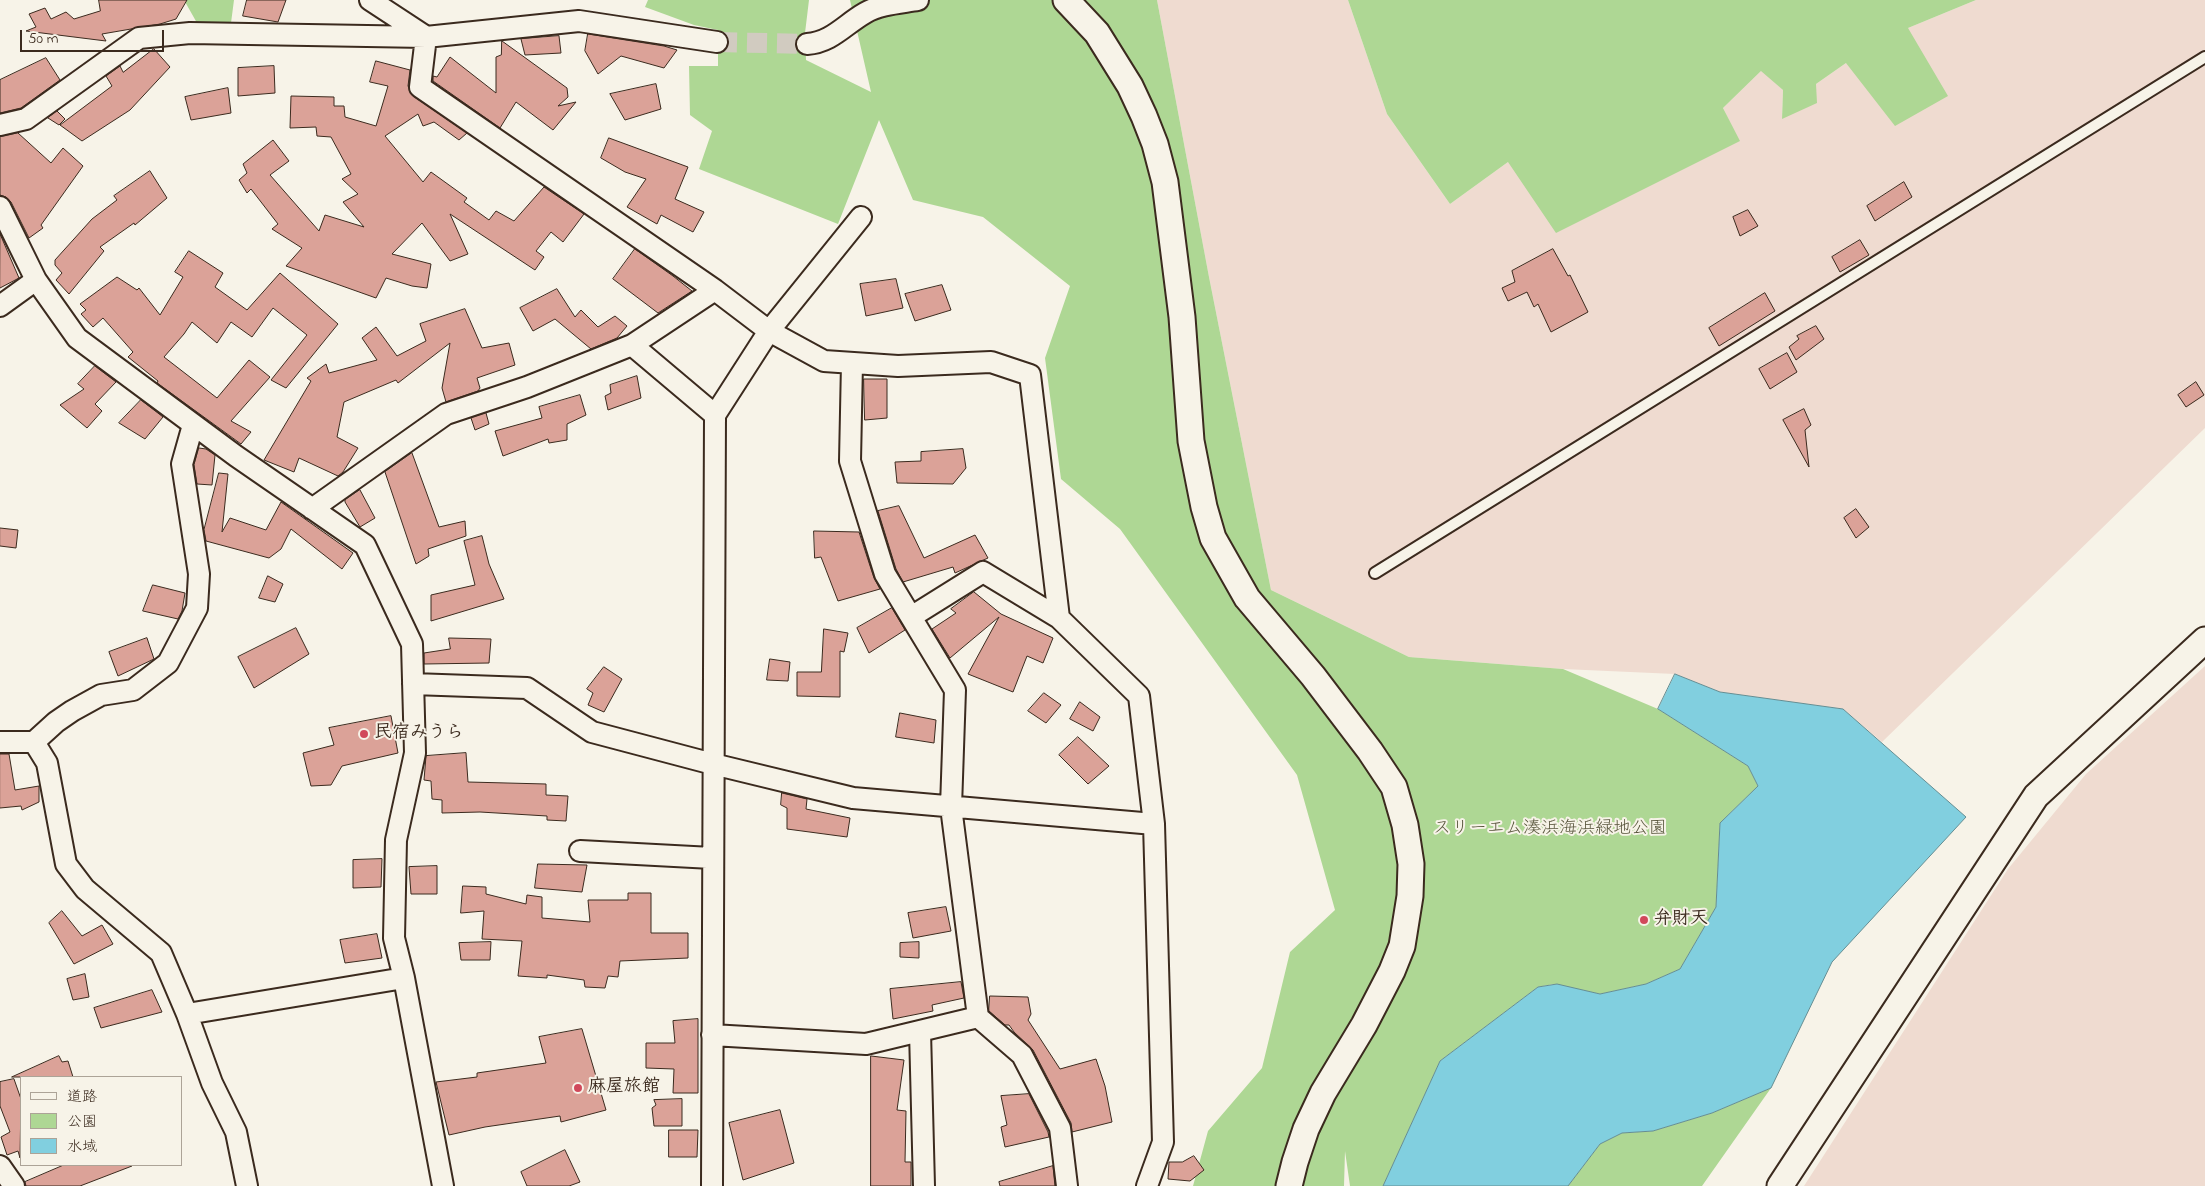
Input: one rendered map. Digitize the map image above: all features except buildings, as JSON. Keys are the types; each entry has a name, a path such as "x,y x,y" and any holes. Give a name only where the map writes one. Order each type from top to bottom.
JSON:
{"street":[{"path":"370,0 426,37"},
{"path":"807,44 833,37 865,12 918,0"},
{"path":"1066,0 1097,33 1130,86 1155,144 1165,182 1182,317 1191,441 1212,538 1247,598 1313,676 1370,750 1394,787 1405,824 1411,872 1410,896 1402,946 1392,971 1364,1026 1323,1093 1306,1129 1294,1162 1289,1186"},
{"path":"0,125 26,119 139,38 190,33 426,37 579,21 717,42"},
{"path":"426,37 420,87 715,290 769,331 824,361 898,366 991,362 1030,375 1059,618"},
{"path":"0,207 36,280 77,338 194,425 364,545 412,644 415,753 396,840 394,938 404,978 443,1186"},
{"path":"712,1186 712,764 715,415 769,331 860,217"},
{"path":"0,306 36,280"},
{"path":"312,509 446,414 527,387 632,345 715,290"},
{"path":"632,345 715,415"},
{"path":"852,363 850,461 885,574 955,690 951,807 978,1017 1022,1055 1056,1119 1060,1128 1067,1186"},
{"path":"0,742 34,742 56,722 72,711 101,695 133,690 168,663 197,608 199,574 182,464 194,425"},
{"path":"911,617 983,572 1059,618 1139,696 1154,824 1163,1142 1147,1186"},
{"path":"1780,1186 2036,796 2205,640"},
{"path":"413,684 527,688 592,732 712,764 853,798 1154,824"},
{"path":"34,742 47,763 66,864 85,889 161,953 188,1014 212,1083 236,1132 247,1186"},
{"path":"580,851 712,858"},
{"path":"188,1014 404,978"},
{"path":"712,1035 866,1044 978,1017"},
{"path":"920,1031 924,1186"},
{"path":"0,1166 14,1186"}],"lane":[{"path":"1375,573 2205,57"}],"shaded area":[{"path":"1157,0 1348,0 1387,114 1450,204 1508,162 1739,141 1723,108 1762,70 1783,90 1782,119 1816,84 1846,63 1908,28 1976,0 2205,0 2205,428 1882,742 1843,709 1720,692 1675,674 1563,669 1409,657 1271,590"},
{"path":"2205,666 2205,1186 1804,1186 2008,869 2086,774"}],"green space":[{"path":"184,0 234,0 231,23 197,23"},
{"name":"スリーエム湊浜海浜緑地公園","path":"648,0 809,0 805,33 806,60 871,92 850,0 1157,0 1271,590 1409,657 1563,669 1658,709 1748,766 1758,786 1720,823 1716,907 1680,969 1646,984 1600,994 1554,984 1538,987 1440,1061 1383,1186 1350,1186 1345,1151 1344,1186 1193,1186 1208,1131 1262,1068 1290,952 1335,910 1297,775 1120,529 1061,479 1045,358 1070,286 983,217 913,200 879,120 838,224 699,169 712,131 690,115 689,66 718,66 718,30 694,25 645,7","holes":["1175,300 1199,521 1176,412"]},
{"path":"1348,0 1976,0 1908,28 1948,96 1895,126 1846,63 1816,84 1817,103 1782,119 1783,90 1761,71 1723,108 1740,141 1556,233 1508,162 1450,204 1387,114"},
{"path":"1771,1088 1702,1186 1568,1186 1600,1144 1622,1133 1653,1131 1712,1113"}],"water":[{"path":"1675,674 1720,692 1843,709 1966,817 1832,962 1771,1088 1712,1113 1653,1131 1622,1133 1600,1144 1568,1186 1383,1186 1440,1061 1538,987 1557,984 1600,994 1646,984 1680,969 1716,907 1720,823 1758,786 1748,766 1658,709"}],"tunnel":[{"path":"717,42 807,44"}],"place":[{"name":"民宿みうら","path":"364,734"},
{"name":"弁財天","path":"1644,920"},
{"name":"麻屋旅館","path":"578,1088"}]}
